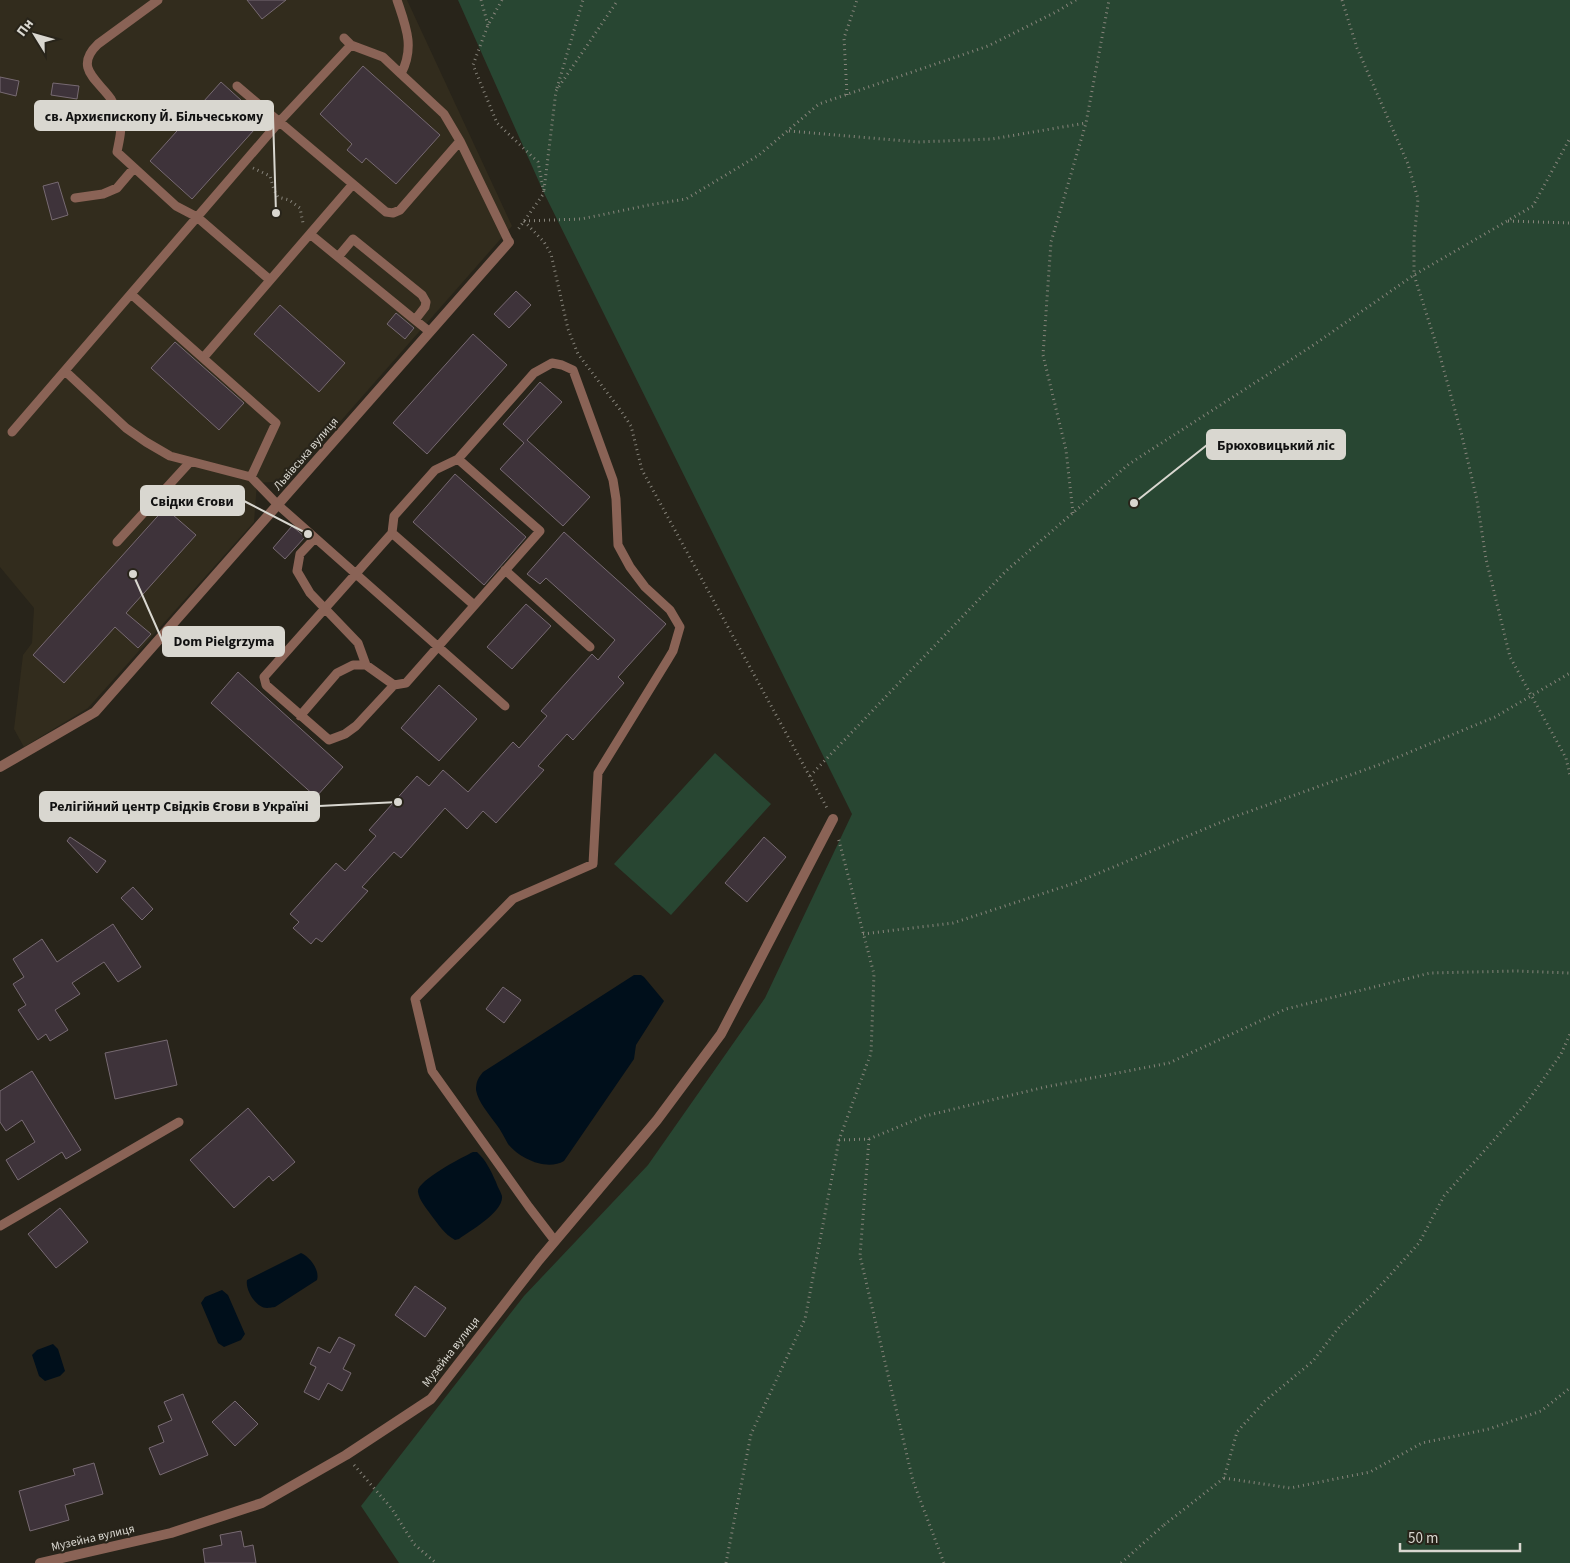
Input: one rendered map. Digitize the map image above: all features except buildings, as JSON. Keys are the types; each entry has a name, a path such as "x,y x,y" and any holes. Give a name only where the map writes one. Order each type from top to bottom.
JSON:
{"street":[{"name":"Львівська вулиця","path":"0,767 95,712 509,242"},
{"name":"Музейна вулиця","path":"40,1563 171,1533 262,1503 346,1455 430,1399 555,1241 657,1120 721,1034 833,819"}],"lane":[{"path":"158,0 98,44 93,49 88,61 90,74 111,99 120,118 120,137 116,152 176,206 197,217 270,280"},
{"path":"397,0 408,32 406,64 401,74"},
{"path":"344,38 352,45 383,57 444,114 460,141 509,242"},
{"path":"12,432 279,122 352,45"},
{"path":"237,86 386,212 393,213 400,210 460,141"},
{"path":"75,198 103,194 117,188 134,168"},
{"path":"203,358 353,184"},
{"path":"310,234 430,332"},
{"path":"338,257 352,239 422,295 426,302 415,320"},
{"path":"131,294 276,423 251,477"},
{"path":"458,459 540,531 406,683 394,685 356,726 345,734 329,740 266,685 264,677 392,533 394,516 435,470 458,459 534,373 552,363 573,370 613,480 618,545 630,567 645,587 670,610 680,627 673,651 598,773 594,864 513,899 414,999 432,1071 529,1208 555,1241"},
{"path":"66,371 126,428 170,456 251,477 278,505 505,706"},
{"path":"117,542 190,462"},
{"path":"392,533 474,605"},
{"path":"315,538 300,554 297,571 310,593 358,642 366,665 394,685"},
{"path":"505,570 590,647"},
{"path":"300,716 337,673 353,665 366,665"},
{"path":"0,1226 179,1122"}],"path":[{"path":"481,0 488,25"},
{"path":"502,0 488,25 472,65 497,123 538,162 544,193"},
{"path":"509,242 544,193 556,91 583,0"},
{"path":"556,91 618,0"},
{"path":"847,95 844,38 857,0"},
{"path":"524,221 581,219 686,199 759,156 819,104 988,46 1076,0"},
{"path":"1073,513 1066,450 1043,355 1051,242 1086,123 1109,0"},
{"path":"1342,0 1358,48 1408,164 1418,199 1414,240 1414,274 1440,356 1478,500 1486,559 1510,657 1566,758 1570,776"},
{"path":"788,131 918,142 992,139 1086,123"},
{"path":"810,776 1006,571 1129,464 1312,346 1414,274 1533,206 1570,138"},
{"path":"244,162 270,176 278,197 298,205 304,227 310,234"},
{"path":"524,221 544,242 551,254 568,329 578,354 622,410 631,426 642,470 833,819 874,974 871,1053 839,1140 805,1319 750,1434 726,1563"},
{"path":"1507,221 1570,222"},
{"path":"863,934 953,923 1075,883 1231,818 1381,764 1495,716 1570,673"},
{"path":"839,1140 868,1139 925,1116 1045,1086 1169,1063 1286,1009 1430,973 1515,971 1570,973"},
{"path":"1121,1563 1164,1524 1224,1478 1237,1432 1264,1401 1313,1361 1340,1326 1371,1296 1419,1243 1444,1196 1525,1105 1561,1054 1570,1034"},
{"path":"868,1139 860,1256 913,1481 944,1563"},
{"path":"1224,1478 1290,1488 1370,1472 1422,1443 1489,1429 1541,1411 1570,1388"},
{"path":"346,1455 392,1509 414,1544 436,1563"}],"shaded area":[{"path":"0,0 407,0 512,226 288,481 257,483 254,522 88,708 24,747 14,729 23,655 32,643 34,608 0,567"}],"green space":[{"path":"458,0 1570,0 1570,1563 399,1563 361,1506 524,1296 648,1165 765,998 852,814 544,193"},
{"path":"715,753 771,804 671,915 614,864"}],"water":[{"path":"634,975 644,977 664,1001 636,1045 634,1059 564,1161 550,1165 527,1159 508,1144 484,1108 476,1090 480,1076 483,1072"},
{"path":"473,1152 477,1152 488,1166 502,1196 501,1202 492,1215 455,1240 439,1226 423,1204 418,1192 419,1187 432,1176"},
{"path":"301,1253 314,1264 318,1276 317,1280 275,1307 263,1307 255,1302 248,1289 247,1280"},
{"path":"222,1290 228,1295 245,1334 241,1340 224,1347 218,1343 201,1303 205,1297"},
{"path":"53,1344 58,1349 65,1371 60,1376 45,1381 39,1376 32,1355 37,1350"}],"place":[{"name":"св. Архиєпископу Й. Більчеському","path":"276,213"},
{"name":"Брюховицький ліс","path":"1134,503"},
{"name":"Свідки Єгови","path":"308,534"},
{"name":"Dom Pielgrzyma","path":"133,574"},
{"name":"Релігійний центр Свідків Єгови в Україні","path":"398,802"}]}
